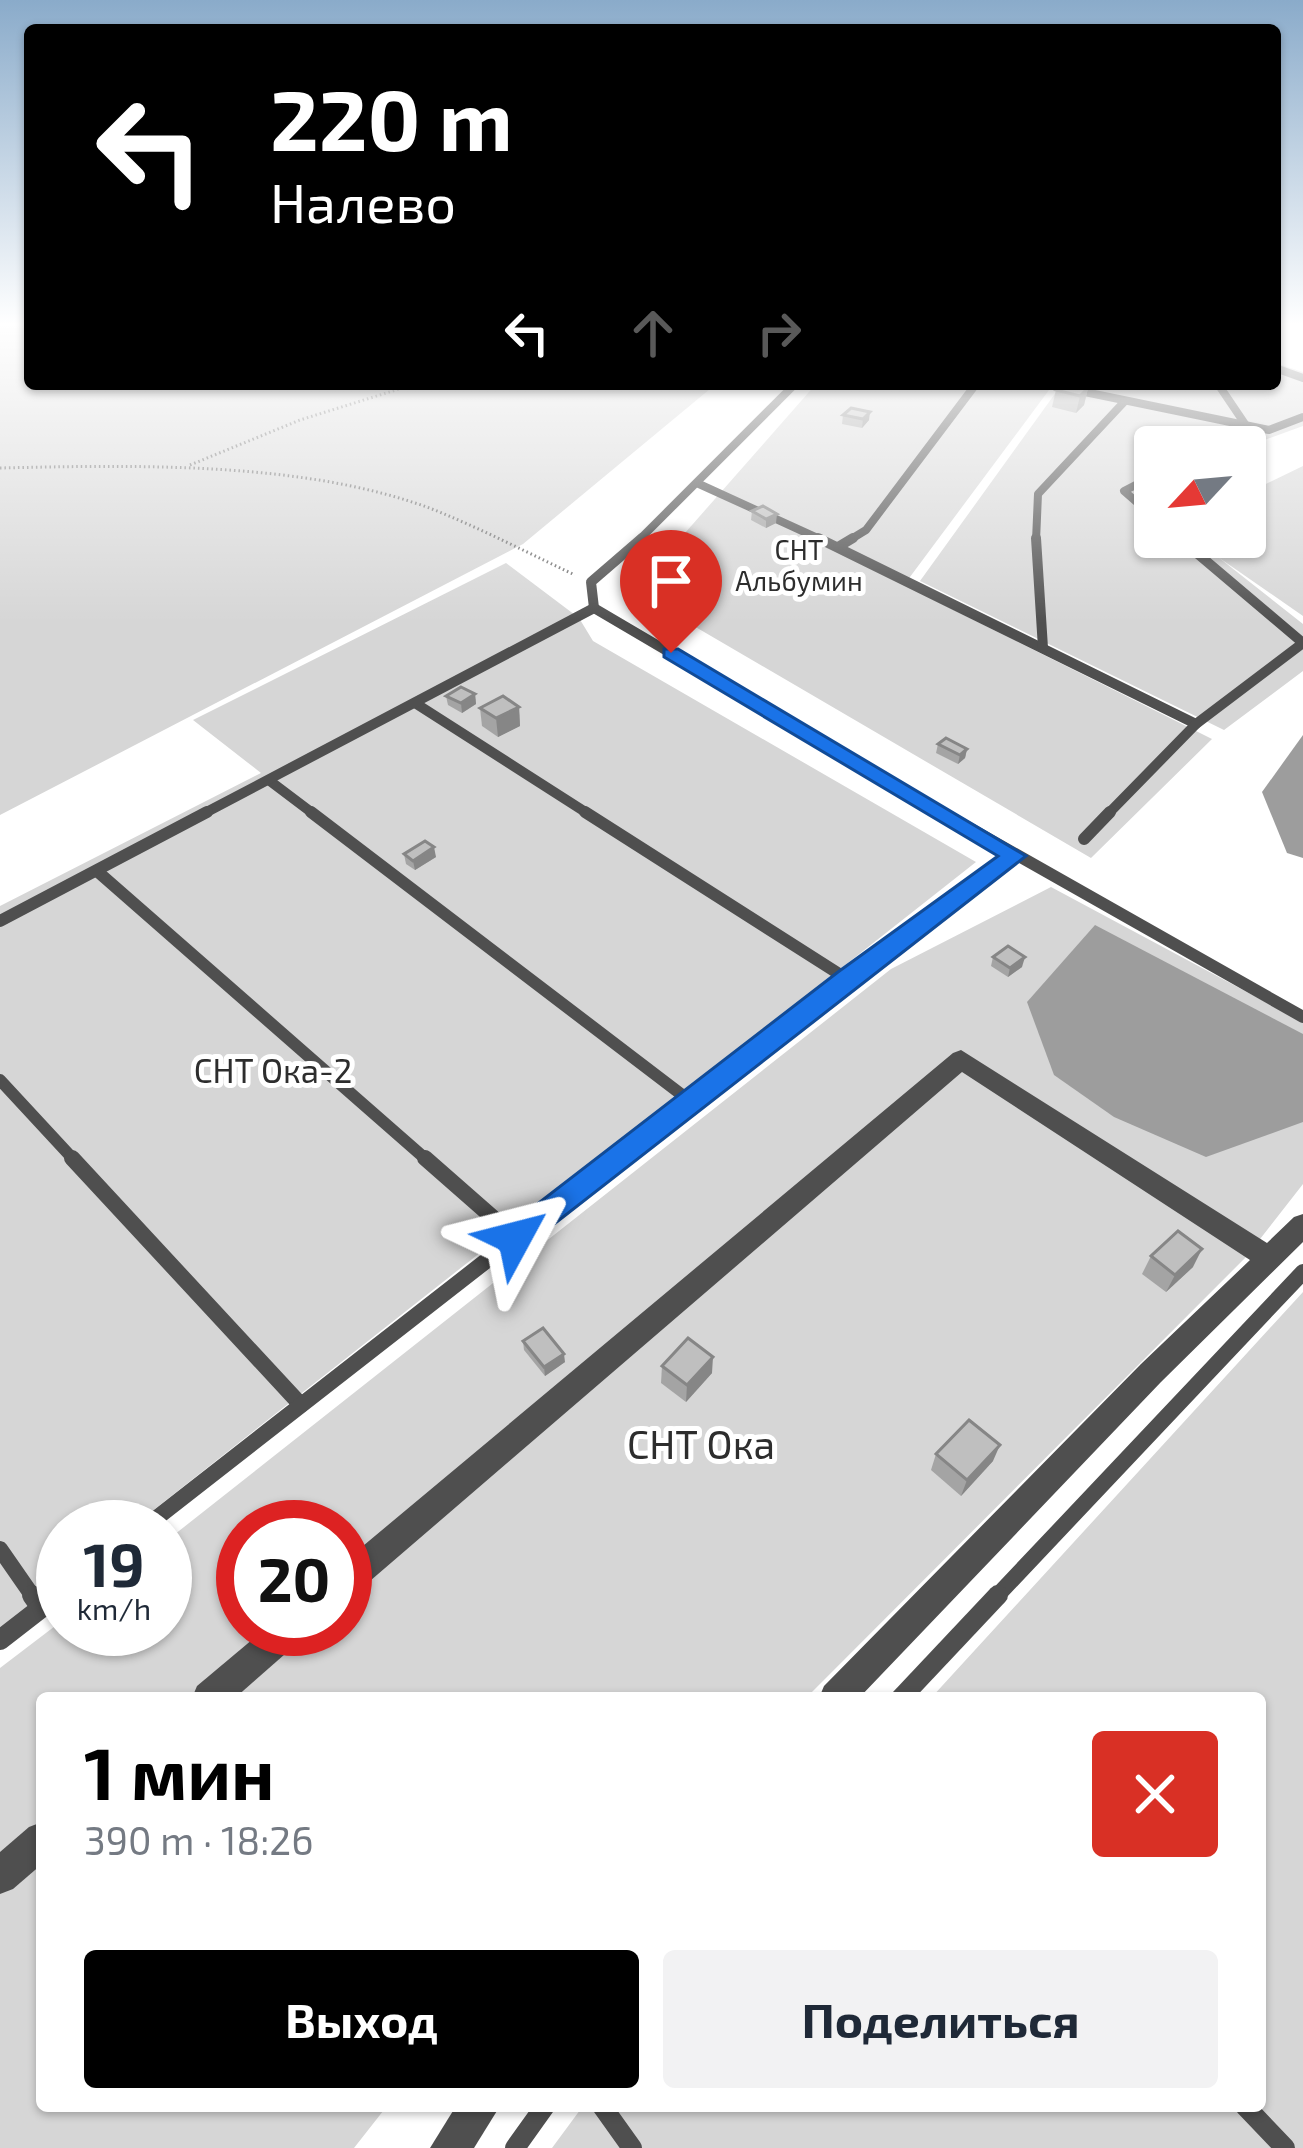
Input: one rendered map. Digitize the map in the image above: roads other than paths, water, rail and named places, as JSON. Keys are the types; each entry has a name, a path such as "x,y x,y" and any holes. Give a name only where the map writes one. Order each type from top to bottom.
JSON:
{"street":[{"path":"372,1559 961,1059 1269,1258"},
{"path":"842,1692 1303,1225"},
{"path":"216,1692 258,1656"},
{"path":"0,1876 36,1845"},
{"path":"450,2148 476,2112"}],"lane":[{"path":"594,608 591,582 699,484 758,422"},
{"path":"838,547 866,530 947,422"},
{"path":"1043,648 1035,517 1038,494 1105,422"},
{"path":"699,484 838,547 1196,724"},
{"path":"1084,839 1196,724 1303,643 1203,558"},
{"path":"0,921 594,608"},
{"path":"594,608 1015,856 1303,1017"},
{"path":"416,703 847,979"},
{"path":"270,782 690,1101"},
{"path":"180,1500 847,979 1015,856"},
{"path":"97,871 515,1238"},
{"path":"0,1080 302,1405"},
{"path":"908,1692 1303,1272"},
{"path":"0,1549 36,1602"},
{"path":"0,1640 36,1611"},
{"path":"515,2148 540,2112"},
{"path":"606,2112 632,2148"},
{"path":"1251,2112 1285,2148"}],"park label":[{"name":"СНТ Альбумин","path":"799,564"},
{"name":"СНТ Ока-2","path":"273,1070"},
{"name":"СНТ Ока","path":"701,1443"}]}
